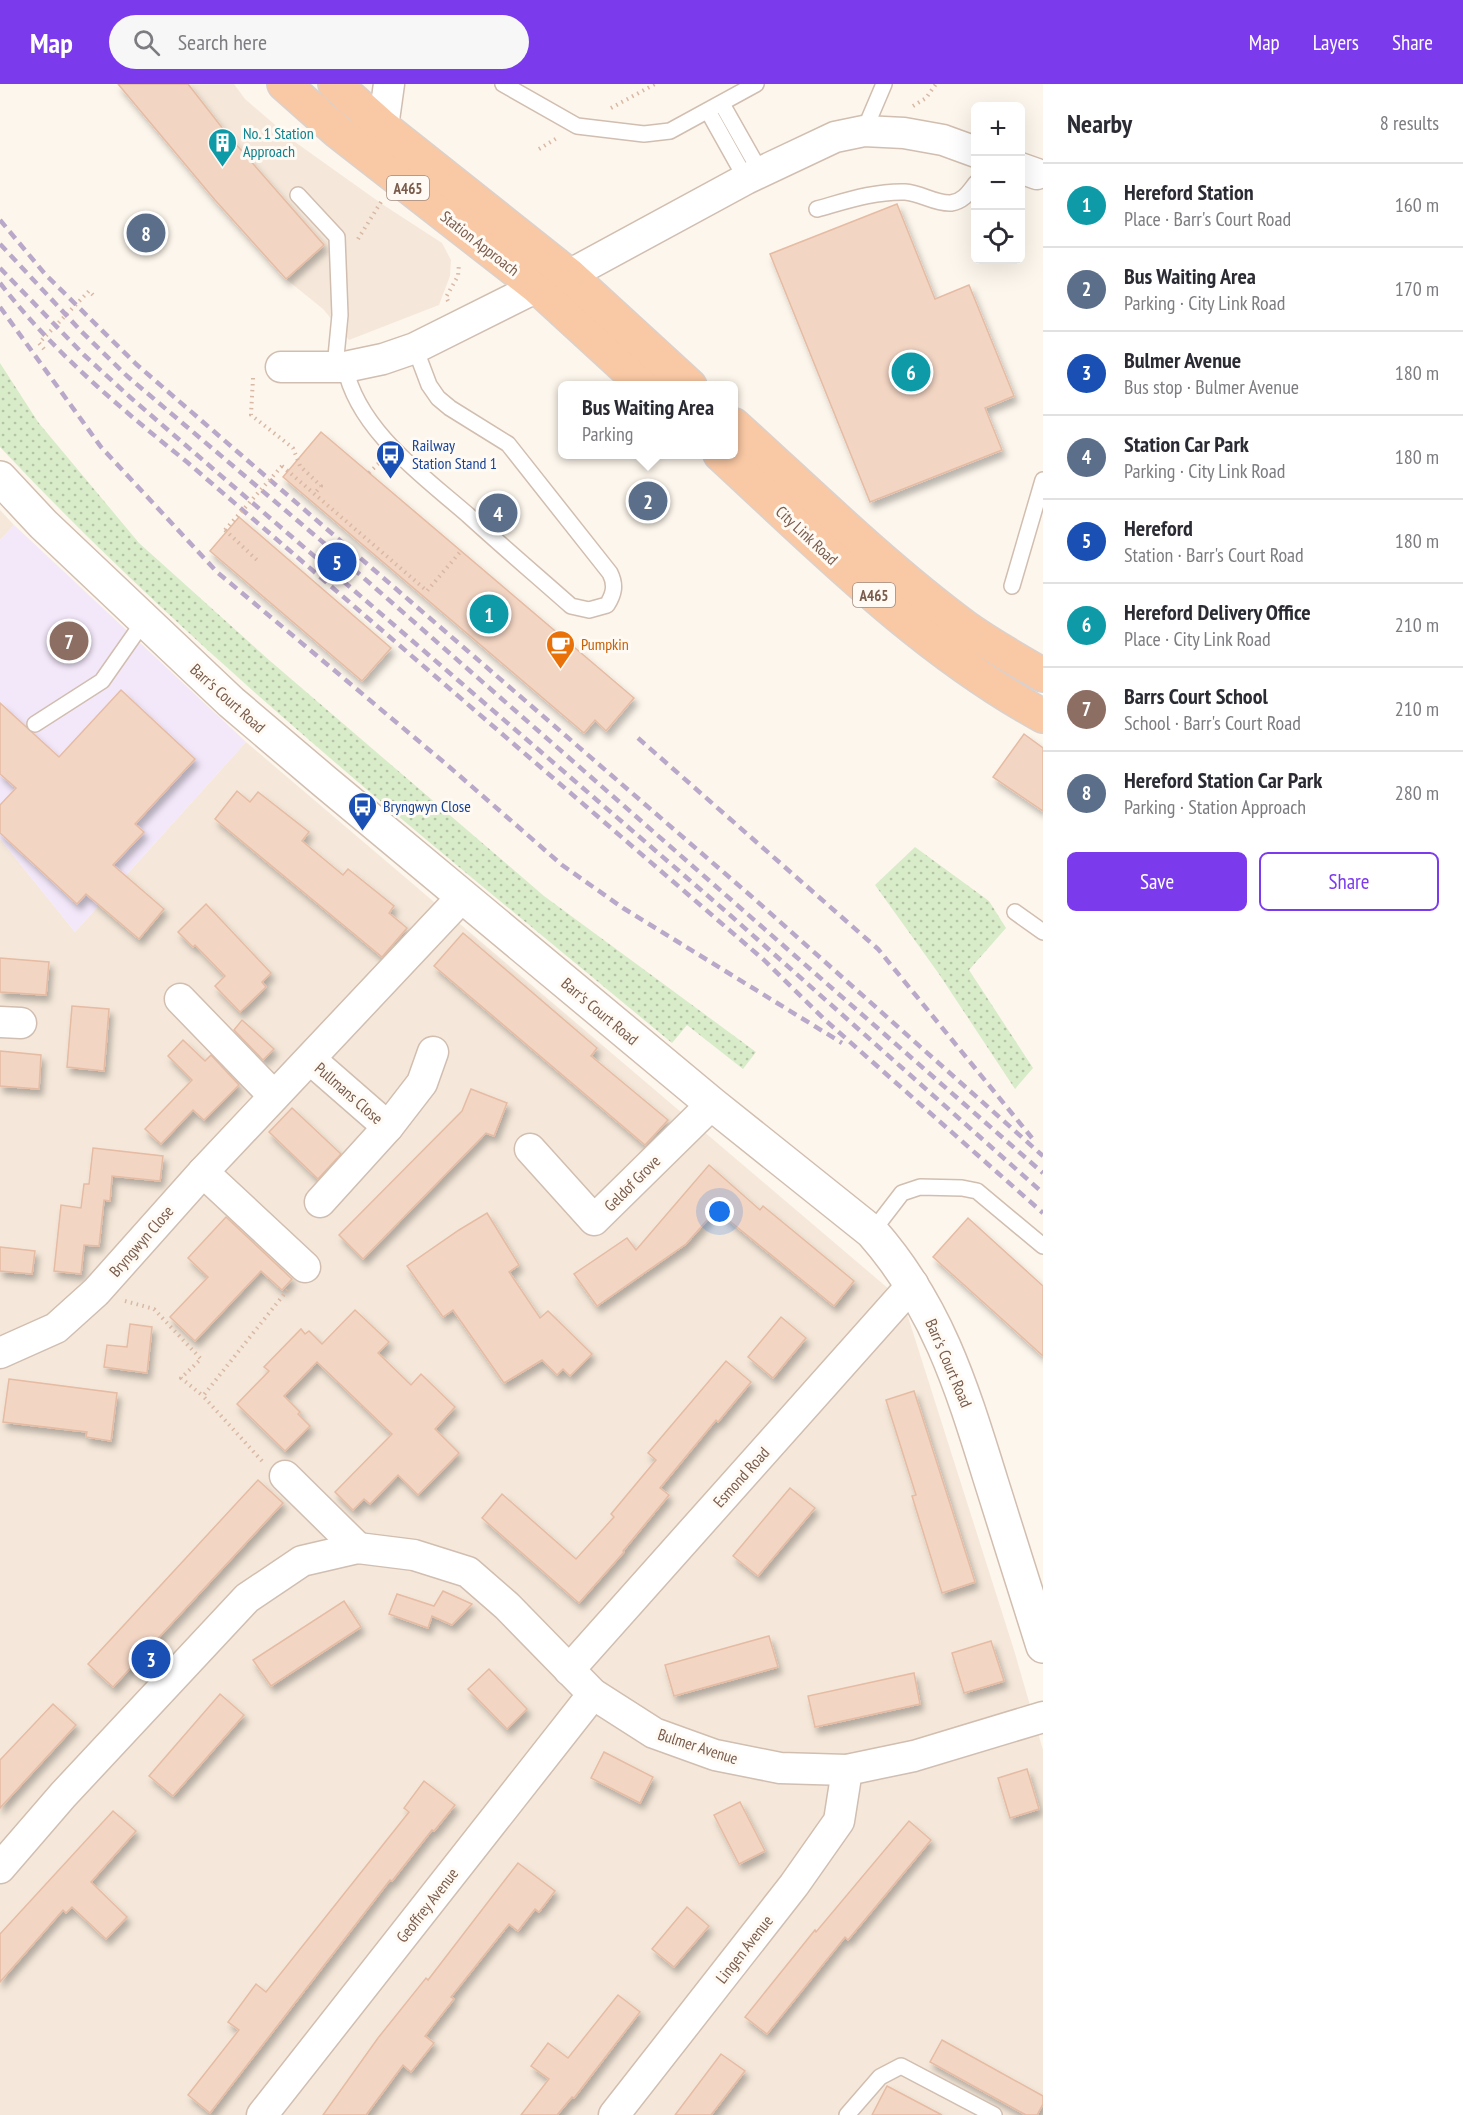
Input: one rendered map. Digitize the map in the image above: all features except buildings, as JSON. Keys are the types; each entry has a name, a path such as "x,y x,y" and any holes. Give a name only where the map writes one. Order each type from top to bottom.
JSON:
{"highway":[{"name":"Station Approach","path":"284,84 345,138 537,287"},
{"name":"Station Approach","path":"335,84 383,126 569,275"},
{"name":"A465","path":"569,275 685,381"},
{"name":"A465","path":"537,287 640,381"},
{"name":"City Link Road","path":"738,429 879,557 935,603 966,627 1043,675"},
{"name":"City Link Road","path":"725,459 859,582 930,642 983,680 1043,716"}],"street":[{"path":"383,126 389,84"},
{"path":"267,371 340,367 383,359 415,348 537,287 569,275 754,176 870,119 904,133 943,140 971,150"},
{"name":"Barr's Court Road","path":"0,478 43,524 144,621 248,716 712,1104 872,1232 894,1257 912,1284 944,1342 970,1415 1043,1646"},
{"name":"Bryngwyn Close","path":"0,1353 56,1328 96,1292 203,1172 463,896"},
{"path":"180,999 274,1096"},
{"name":"Pullmans Close","path":"320,1202 388,1127 422,1083 433,1052"},
{"name":"Pullmans Close","path":"310,1059 388,1127"},
{"name":"Geldof Grove","path":"530,1149 594,1220 712,1104"},
{"path":"203,1172 305,1267"},
{"name":"Esmond Road","path":"569,1670 912,1284"},
{"path":"285,1476 358,1548"},
{"name":"Bulmer Avenue","path":"0,1868 63,1796 247,1598 302,1561 358,1548 414,1555 468,1572 507,1606 593,1694 654,1733 715,1755 780,1768 847,1770 914,1756 1043,1717"},
{"name":"Geoffrey Avenue","path":"262,2115 593,1694"},
{"name":"Lingen Avenue","path":"614,2115 794,1885 839,1821 847,1770"}],"lane":[{"path":"503,84 577,126 644,134 669,131 756,84"},
{"path":"870,119 884,84"},
{"path":"722,104 754,176"},
{"path":"708,111 754,176"},
{"path":"817,208 872,194 908,192 938,202 953,203 965,198 971,189"},
{"path":"298,195 337,237 340,367 360,405 393,450 571,606 589,610 607,605 614,589 610,573 508,444 438,398 429,385 415,348"},
{"path":"1012,586 1043,480"},
{"path":"35,724 102,681 144,621"},
{"path":"1016,912 1043,932"},
{"path":"872,1232 902,1193 920,1187 962,1188 977,1191 1043,1246"},
{"path":"847,2115 880,2077 901,2066 994,2115"}],"path":[{"path":"577,126 655,84"},
{"path":"870,119 912,106 926,98 936,84"},
{"path":"458,253 458,276 446,297 459,326"},
{"path":"44,349 39,343 89,291 96,298"},
{"path":"267,371 251,415 293,448 300,466 321,486 315,494"},
{"path":"258,561 225,530 282,466 427,591 461,551"},
{"path":"203,1396 305,1267"},
{"path":"96,1292 154,1309 201,1359 181,1378 203,1396 262,1461 285,1476"}],"shaded area":[{"path":"119,84 234,84 245,99 295,142 382,204 442,243 451,260 450,276 439,305 349,340 323,309 286,279 215,200"},
{"path":"0,510 14,525 0,540"},
{"path":"14,525 246,742 75,932 0,839 0,540"},
{"path":"246,742 903,1301 1014,1650 1043,1750 1043,2115 0,2115 0,839 75,932"}],"green space":[{"path":"0,363 38,422 139,543 269,660 544,896 756,1052 743,1069 687,1025 672,1043 412,828 242,681 159,605 0,447"},
{"path":"915,847 989,901 1006,928 969,970 1033,1068 1015,1089 939,974 875,885"}],"railway":[{"path":"0,220 45,274 136,364 751,896 1043,1156"},
{"path":"0,244 81,331 127,376 325,544 1043,1173"},
{"path":"0,268 84,355 131,398 730,915 1043,1193"},
{"path":"0,283 42,332 88,378 764,960 824,1019 1043,1213"},
{"path":"0,307 101,447 217,572 446,764 562,865 623,908 842,1043"},
{"path":"638,738 878,949 1032,1138"}],"place":[{"name":"No. 1 Station Approach","path":"222,168"},
{"name":"Hereford Station Car Park","path":"146,233"},
{"name":"Hereford Delivery Office","path":"911,372"},
{"name":"Railway Station Stand 1","path":"391,480"},
{"name":"Bus Waiting Area","path":"648,501"},
{"name":"Station Car Park","path":"498,513"},
{"name":"Hereford","path":"337,562"},
{"name":"Hereford Station","path":"489,614"},
{"name":"Barrs Court School","path":"69,641"},
{"name":"Pumpkin","path":"560,670"},
{"name":"Bryngwyn Close","path":"362,832"},
{"name":"Bulmer Avenue","path":"151,1659"}]}
